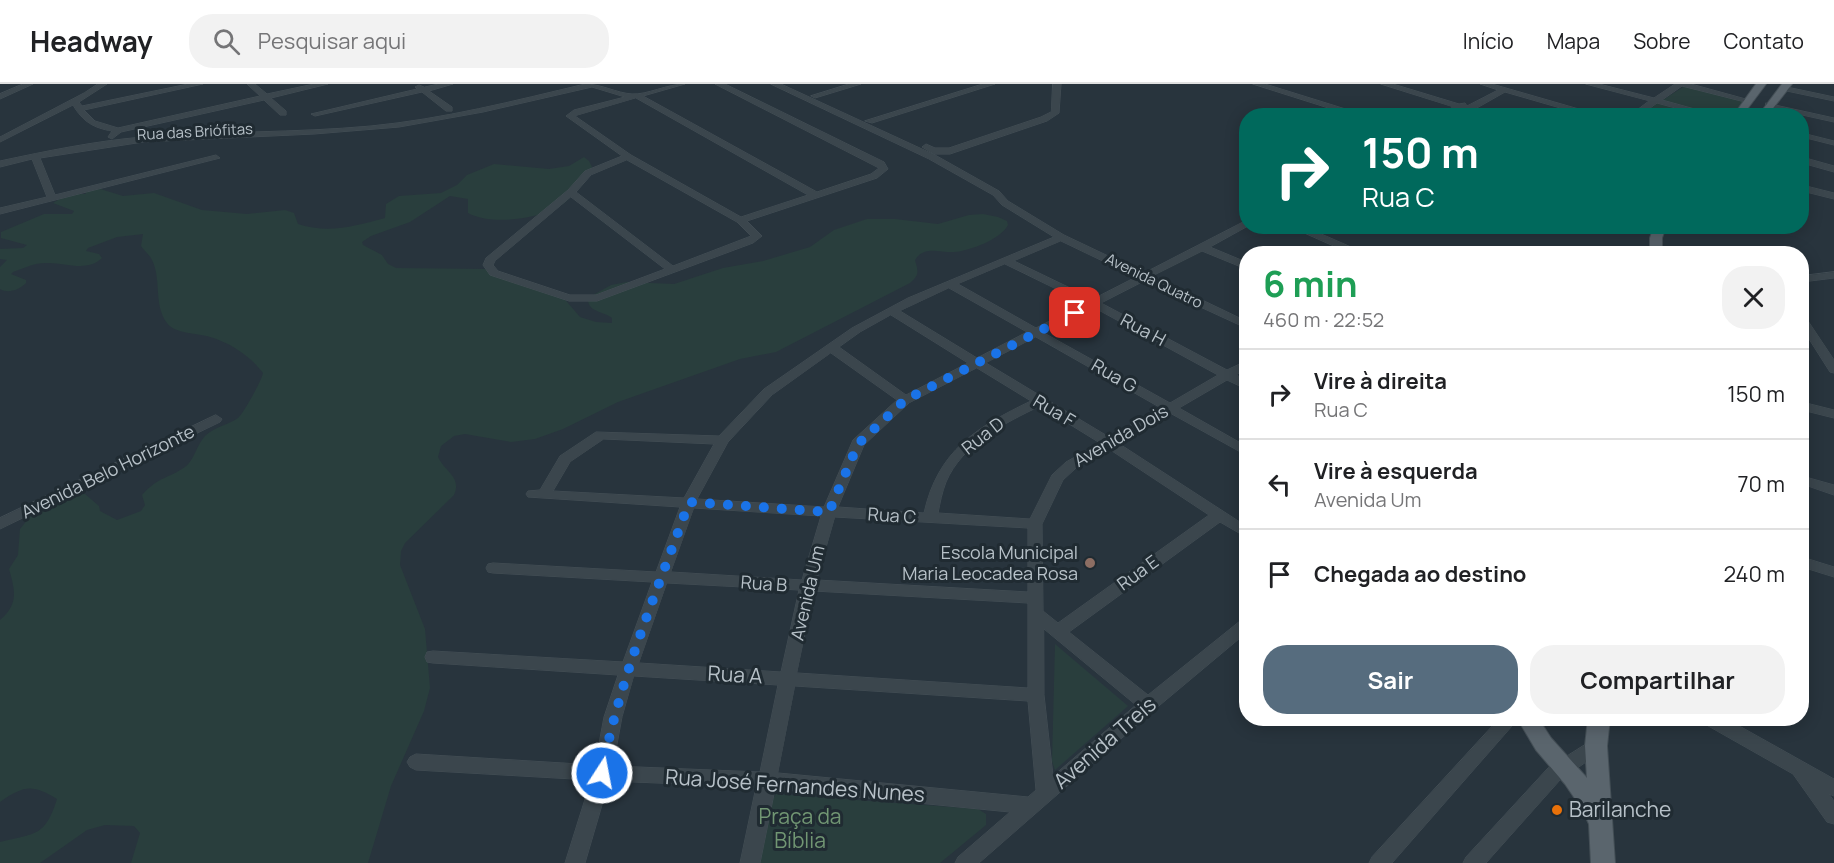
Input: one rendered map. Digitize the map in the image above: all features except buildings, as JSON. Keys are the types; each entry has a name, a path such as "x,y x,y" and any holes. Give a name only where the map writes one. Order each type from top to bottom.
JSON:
{"main road":[{"path":"1743,108 1759,87 1784,89"},
{"path":"1767,108 1784,89"},
{"path":"1531,726 1538,738 1576,779 1590,799 1602,832"},
{"path":"1598,726 1596,746 1603,863"}],"street":[{"path":"0,97 29,84"},
{"path":"77,105 102,84"},
{"path":"0,140 77,105 199,84"},
{"path":"251,84 283,113"},
{"path":"0,164 324,84"},
{"path":"416,84 452,112"},
{"path":"315,114 449,84"},
{"path":"452,112 567,84"},
{"path":"275,131 373,128 592,84 637,94 814,194"},
{"path":"628,157 588,173 572,192 490,260 488,264 494,273 569,298 597,298 750,241 757,236 740,220 628,157 570,116 637,94 681,84"},
{"path":"719,84 881,164 884,169 874,176 740,220"},
{"name":"Avenida Quatro","path":"775,84 932,157 996,193 1005,203 1061,237 1239,322"},
{"path":"789,84 934,151 950,151 1044,119 1055,113 1057,84"},
{"path":"815,96 857,84"},
{"path":"869,121 991,84"},
{"path":"1257,84 1337,108"},
{"path":"1385,84 1465,108"},
{"path":"1484,84 1572,108"},
{"path":"1455,108 1500,87 1515,84"},
{"path":"1590,84 1686,108"},
{"path":"1644,108 1681,84 1749,101"},
{"path":"1469,108 1500,87"},
{"path":"1784,89 1834,99"},
{"name":"Rua das Briófitas","path":"77,105 89,122 113,137 144,140 275,131"},
{"path":"1769,105 1782,108"},
{"path":"1809,114 1834,120"},
{"name":"Rua das Briófitas","path":"113,137 151,133 275,131"},
{"path":"144,140 151,133"},
{"path":"0,157 113,137"},
{"path":"1809,137 1834,143"},
{"path":"35,156 52,198"},
{"path":"0,211 216,158"},
{"path":"1809,162 1834,169"},
{"path":"1809,190 1834,196"},
{"path":"572,192 672,270"},
{"name":"Avenida Um","path":"750,863 807,587 829,512 858,444 905,400 1239,228"},
{"path":"1313,234 1342,246"},
{"path":"575,863 602,773 613,717 627,670 689,502 706,466 722,440 768,392 831,347 890,310 1061,237"},
{"path":"1202,247 1239,263"},
{"name":"Rua H","path":"1005,260 1094,303 1239,382"},
{"path":"1809,278 1834,275"},
{"name":"Rua G","path":"950,284 1239,447"},
{"name":"Rua F","path":"890,310 1108,443 1239,528"},
{"path":"1809,331 1834,369"},
{"path":"831,347 905,400"},
{"name":"Avenida Dois","path":"1046,792 1036,695 1035,524 1057,478 1080,458 1239,368"},
{"name":"Rua D","path":"930,518 940,479 967,444 1000,421 1039,402"},
{"path":"1809,408 1834,414"},
{"name":"Avenida Belo Horizonte","path":"0,524 216,419"},
{"name":"Rua C","path":"722,440 601,435 565,459 538,495 689,502 1035,524"},
{"path":"1809,473 1834,480"},
{"path":"1809,482 1834,490"},
{"name":"Rua E","path":"1057,632 1219,515"},
{"path":"1809,564 1834,572"},
{"name":"Rua B","path":"493,568 663,577 1035,605"},
{"path":"1035,605 1057,632 1148,705"},
{"name":"Avenida Treis","path":"965,863 1148,705 1239,631"},
{"name":"Rua A","path":"433,657 1036,695"},
{"path":"1379,863 1504,726"},
{"path":"1723,726 1834,788"},
{"path":"1473,863 1563,766 1596,746"},
{"name":"Rua José Fernandes Nunes","path":"416,762 768,780 1030,807"},
{"path":"1798,768 1834,816"}],"green space":[{"path":"1685,86 1744,101 1738,108 1691,108 1661,101"},
{"path":"1658,103 1677,108 1650,108"},
{"path":"584,157 593,169 570,198 542,214 503,220 478,217 468,213 468,199 450,196 410,222 371,236 362,242 363,245 382,255 388,264 396,268 486,269 562,296 580,317 596,322 612,323 612,318 596,311 588,303 588,298 611,285 627,282 674,284 723,268 763,261 810,247 834,230 867,219 895,219 938,224 969,215 983,214 998,217 1007,221 1008,225 999,235 968,249 954,252 928,251 919,255 915,260 917,273 910,283 776,352 740,359 618,402 563,429 535,439 511,442 465,434 454,436 441,446 438,457 454,479 456,489 454,495 405,543 401,551 400,565 425,629 430,688 424,711 391,786 368,863 131,863 140,833 134,826 105,825 87,830 40,863 0,863 0,842 38,831 48,820 57,799 41,791 28,788 0,802 0,620 13,602 14,590 9,569 18,555 20,529 36,509 65,495 85,494 99,506 100,511 117,520 141,511 145,505 142,495 148,489 188,464 202,439 209,433 238,418 252,397 263,373 252,361 233,347 210,337 170,327 160,308 155,268 151,258 141,246 143,234 117,237 88,248 86,251 99,254 102,258 89,265 42,263 13,272 11,274 26,280 26,283 20,288 6,291 0,289 0,267 7,260 0,259 0,249 23,248 27,245 1,238 1,232 44,214 72,214 74,211 53,203 68,194 86,194 84,190 97,188 123,196 154,193 202,210 247,214 285,210 294,213 298,224 331,229 342,228 385,218 386,204 399,196 441,193 457,185 467,175 494,164 549,169 569,166"},
{"path":"1055,644 1128,706 1055,770 1052,761"},
{"name":"Praça da Bíblia","path":"776,794 978,809 986,814 986,825 940,863 759,863 772,800"}],"place":[{"name":"Escola Municipal Maria Leocadea Rosa","path":"1090,563"},
{"name":"Barilanche","path":"1557,810"}],"route":[{"path":"602,773 613,717 627,670 689,502 829,512 858,444 905,400 936,382 1075,313"}]}
